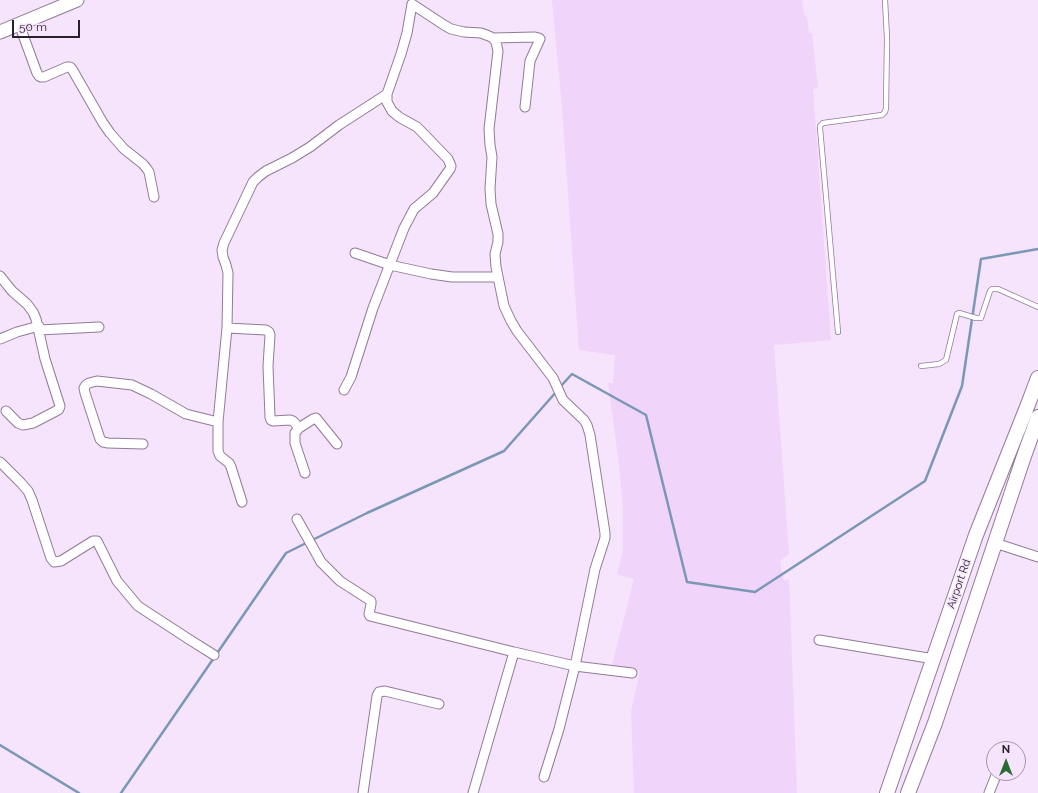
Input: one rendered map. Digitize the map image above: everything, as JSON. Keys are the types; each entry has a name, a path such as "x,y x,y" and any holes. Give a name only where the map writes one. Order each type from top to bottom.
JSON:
{"main road":[{"name":"Airport Rd","path":"887,793 976,535 1038,378"},
{"path":"908,793 935,722 1038,417"}],"street":[{"path":"0,32 60,3 77,0"},
{"path":"344,390 351,377 373,308 404,228 414,209 433,193 451,166 448,159 417,127 399,117 392,111 387,102 387,94 407,33 412,2 451,29 464,32 481,33 494,38 539,38 540,40 530,62 525,107"},
{"path":"19,24 39,76 44,77 67,67 72,69 110,133 124,149 147,168 154,197"},
{"path":"494,38 498,51 489,129 492,157 490,190 491,204 498,234 495,261 504,306 511,321 523,339 553,378 562,400 584,420 587,425 590,435 605,532 604,543 596,564 559,729 544,777"},
{"path":"242,502 231,467 229,463 219,454 218,422 227,328 228,274 222,250 224,243 247,193 253,182 258,177 310,147 339,125 387,94"},
{"path":"355,253 390,265 431,274 452,277 498,277"},
{"path":"0,276 12,291 27,304 36,319 45,359 60,406 59,409 33,423 22,425 6,411"},
{"path":"0,339 18,332 39,328 99,327"},
{"path":"227,328 266,330 269,332 268,366 270,417 271,420 292,420 299,428"},
{"path":"143,444 108,443 103,442 100,439 85,393 84,388 86,385 97,381 132,385 152,394 186,414 218,422"},
{"path":"305,473 295,443 295,433 299,428 316,418 337,444"},
{"path":"0,462 28,491 51,558 54,562 60,561 93,541 97,541 113,575 138,606 214,655"},
{"path":"297,519 321,562 340,581 371,601 370,616 574,666 632,673"},
{"path":"995,542 1038,557"},
{"path":"818,640 934,659"},
{"path":"475,792 514,652"},
{"path":"363,793 377,696 379,692 385,691 439,704"},
{"path":"989,793 994,781"}],"lane":[{"path":"838,332 820,126 823,124 882,115 885,112 887,38 885,0"},
{"path":"921,366 939,364 948,358 956,315 958,313 978,319 981,318 990,291 998,289 1038,307"}],"shaded area":[{"path":"552,0 802,0 804,15 807,17 809,33 812,33 818,88 813,89 831,340 774,345 789,554 780,561 784,581 789,579 797,793 634,793 631,712 640,670 612,665 634,579 617,574 623,551 623,509 619,464 608,383 613,383 615,355 579,350 562,107"}],"waterway":[{"path":"560,387 572,374 646,415 687,582 755,592 925,481 962,386 981,259 1038,249"},
{"path":"121,793 286,553 367,513 504,451 557,391"},
{"path":"0,745 79,793"}]}
